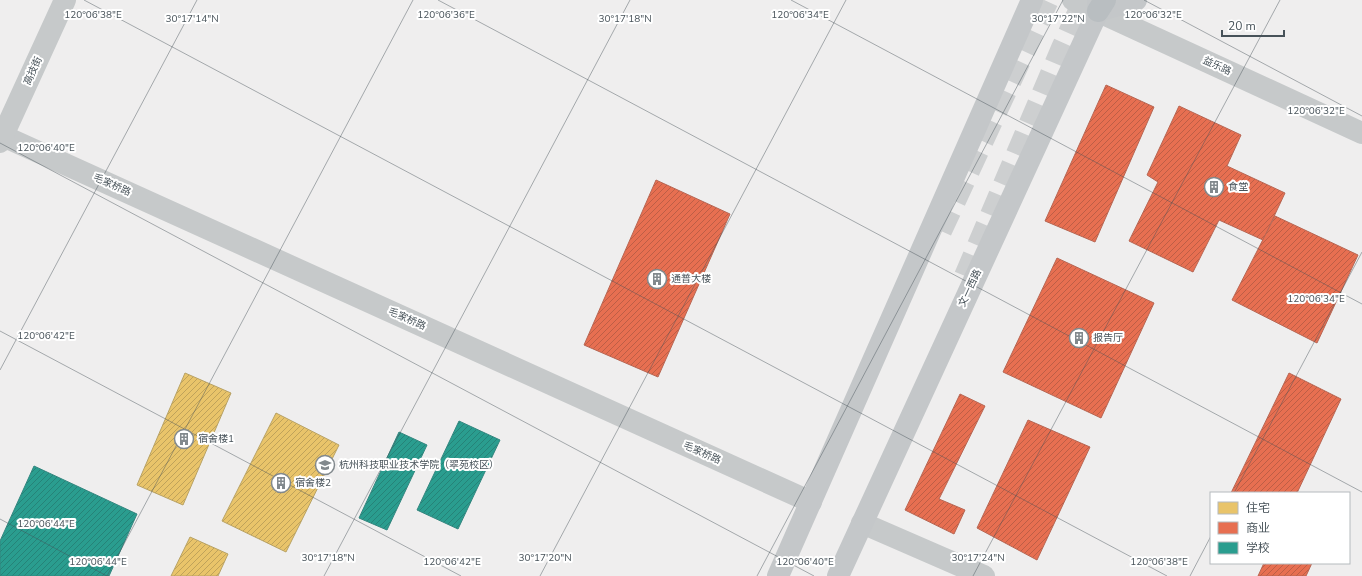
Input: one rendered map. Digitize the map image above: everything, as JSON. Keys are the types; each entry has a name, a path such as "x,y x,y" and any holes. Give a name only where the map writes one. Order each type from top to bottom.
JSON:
{"main road":[{"path":"778,576 1032,0"},
{"path":"1100,4 1136,0"},
{"name":"文一西路","path":"838,576 1100,4"}],"street":[{"name":"高技街","path":"1,139 65,0"},
{"name":"益乐路","path":"1072,0 1100,4 1362,133"},
{"name":"毛家桥路","path":"1,139 811,502"},
{"path":"862,523 984,576"}],"building: 住宅":[{"name":"宿舍楼1","path":"185,373 231,393 183,505 137,485"},
{"name":"宿舍楼2","path":"276,413 339,445 286,552 222,521"},
{"path":"190,537 228,554 218,576 171,576"}],"building: 商业":[{"path":"1106,85 1154,107 1095,242 1045,221"},
{"name":"食堂","path":"1179,106 1241,135 1227,166 1285,193 1263,240 1219,220 1193,272 1129,241 1158,182 1147,175"},
{"name":"通普大楼","path":"656,180 730,214 658,377 584,345"},
{"path":"1275,216 1358,255 1317,343 1232,300"},
{"name":"报告厅","path":"1057,258 1154,303 1101,418 1003,372"},
{"path":"1289,373 1341,399 1297,492 1231,492"},
{"path":"960,394 985,406 939,499 965,510 954,534 905,510"},
{"path":"1028,420 1090,447 1037,560 977,528"},
{"path":"1264,564 1312,564 1306,576 1258,576"}],"building: 学校":[{"path":"459,421 500,440 458,529 417,510"},
{"path":"399,432 427,445 387,530 359,518"},
{"path":"34,466 137,514 109,576 0,576 0,541"}],"tunnel":[{"path":"941,231 1048,0"},
{"path":"965,276 1084,0"}],"place":[{"name":"食堂","path":"1214,187"},
{"name":"通普大楼","path":"657,279"},
{"name":"报告厅","path":"1079,338"},
{"name":"宿舍楼1","path":"184,439"},
{"name":"杭州科技职业技术学院（翠苑校区）","path":"325,465"},
{"name":"宿舍楼2","path":"281,483"}]}
